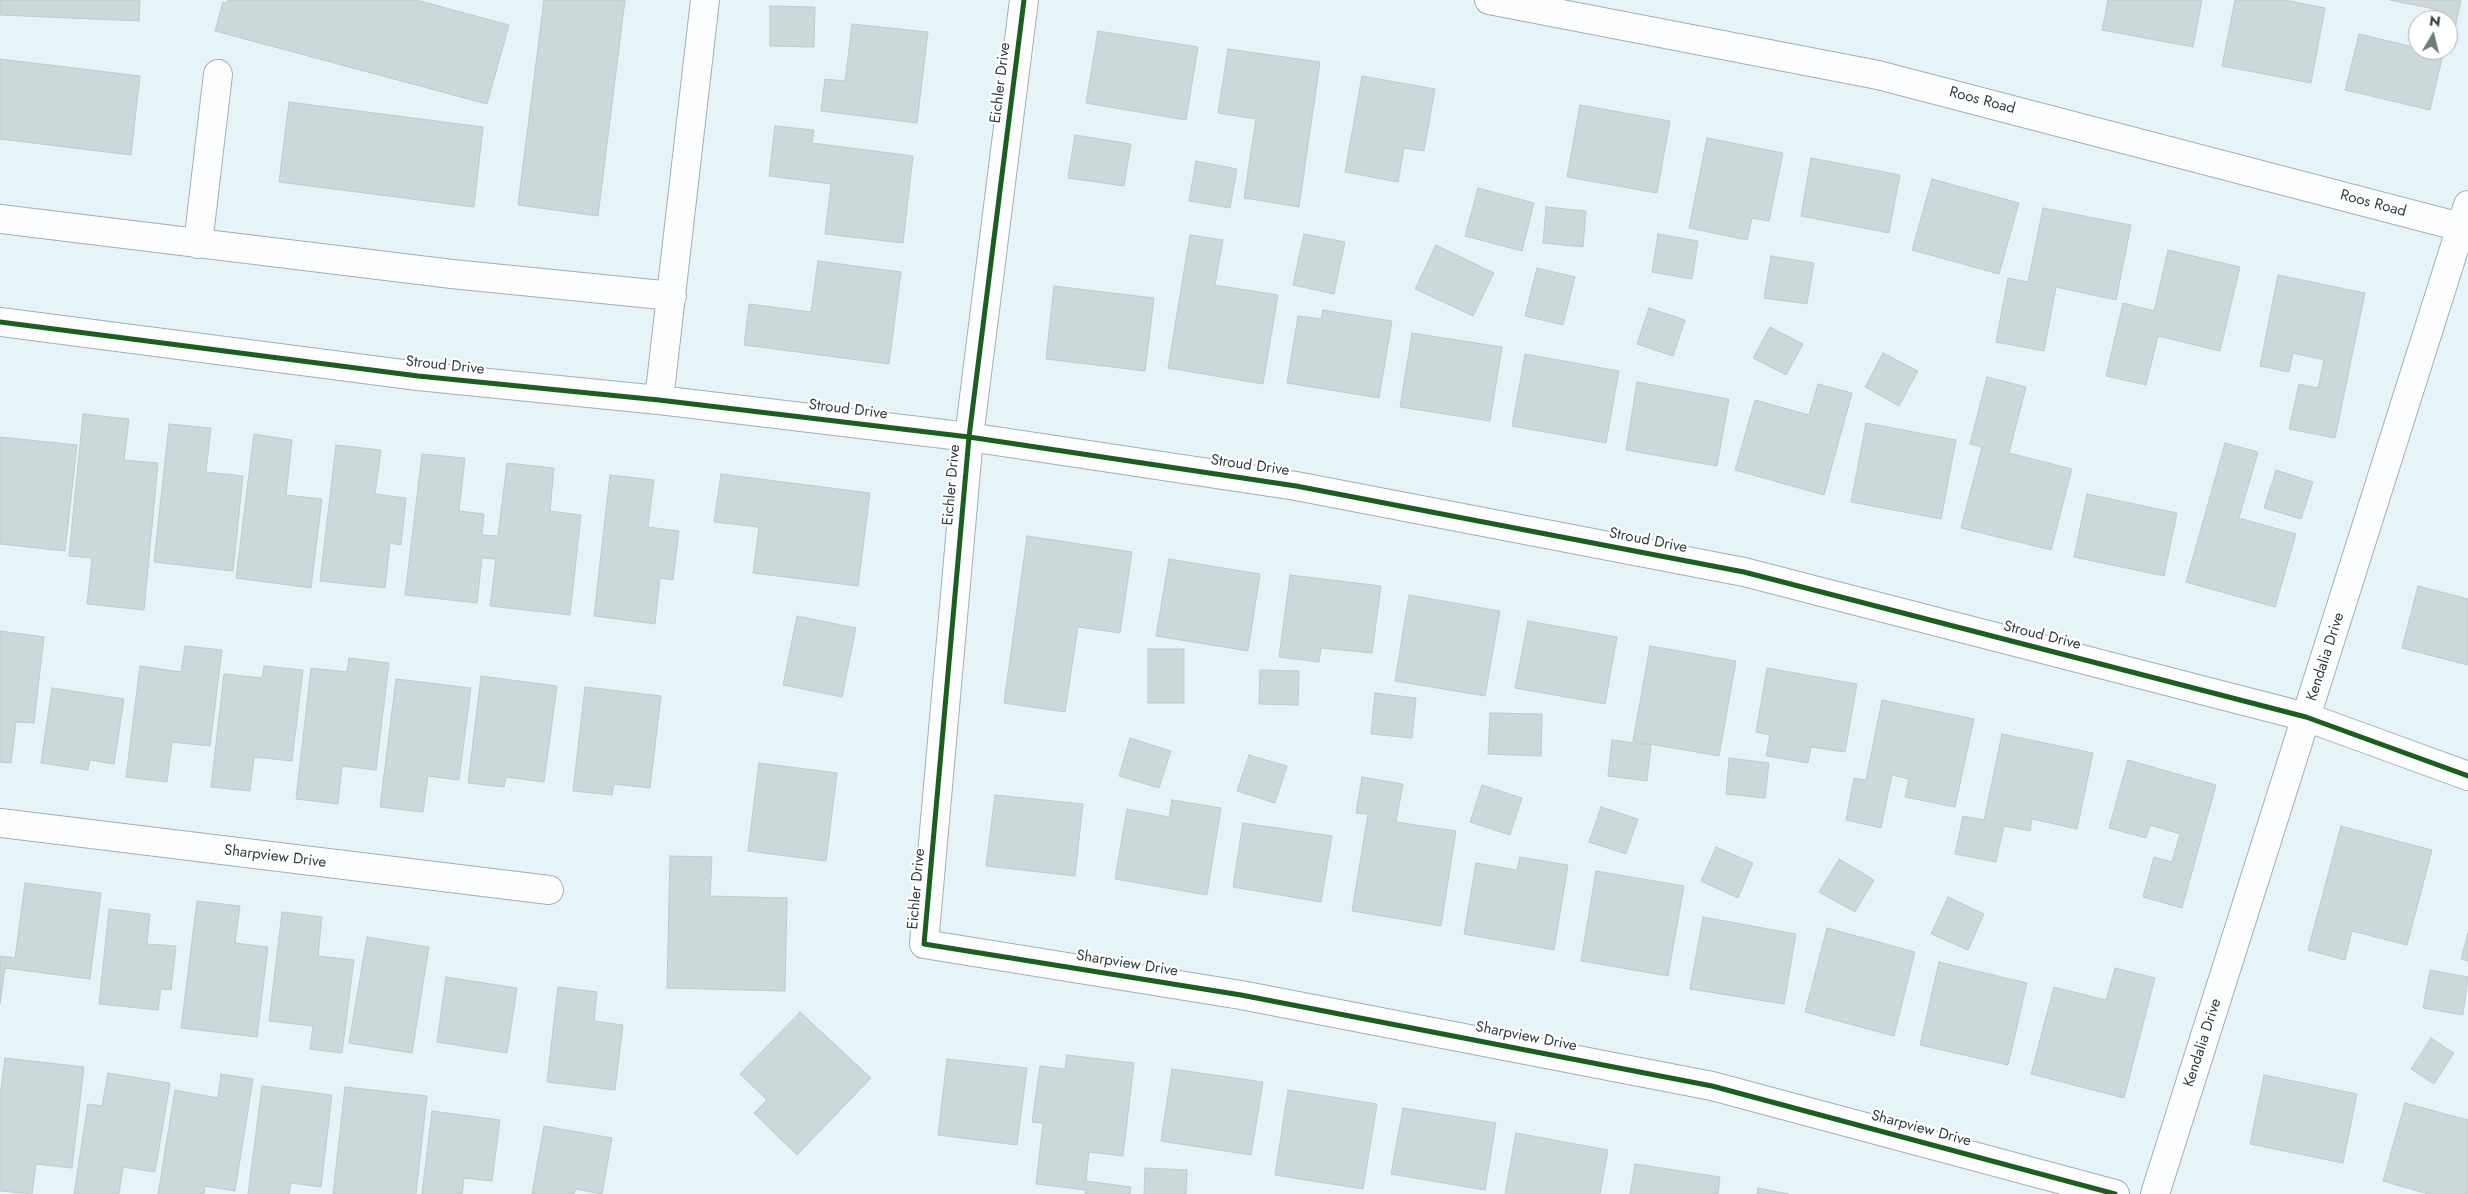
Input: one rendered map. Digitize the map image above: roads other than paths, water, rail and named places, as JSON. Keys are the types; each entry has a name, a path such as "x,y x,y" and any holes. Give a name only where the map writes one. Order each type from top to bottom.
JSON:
{"street":[{"path":"659,400 704,0"},
{"name":"Eichler Drive","path":"924,944 969,437 1024,0"},
{"name":"Roos Road","path":"1489,0 1878,74 2466,220"},
{"path":"198,244 218,74"},
{"path":"0,219 452,274 672,296"},
{"name":"Kendalia Drive","path":"2155,1194 2466,220"},
{"name":"Stroud Drive","path":"0,322 418,376 659,400 969,437 1296,486 1744,572 2306,717 2468,776"},
{"name":"Sharpview Drive","path":"0,823 549,890"},
{"name":"Sharpview Drive","path":"924,944 1241,994 1712,1086 2114,1194"}]}
